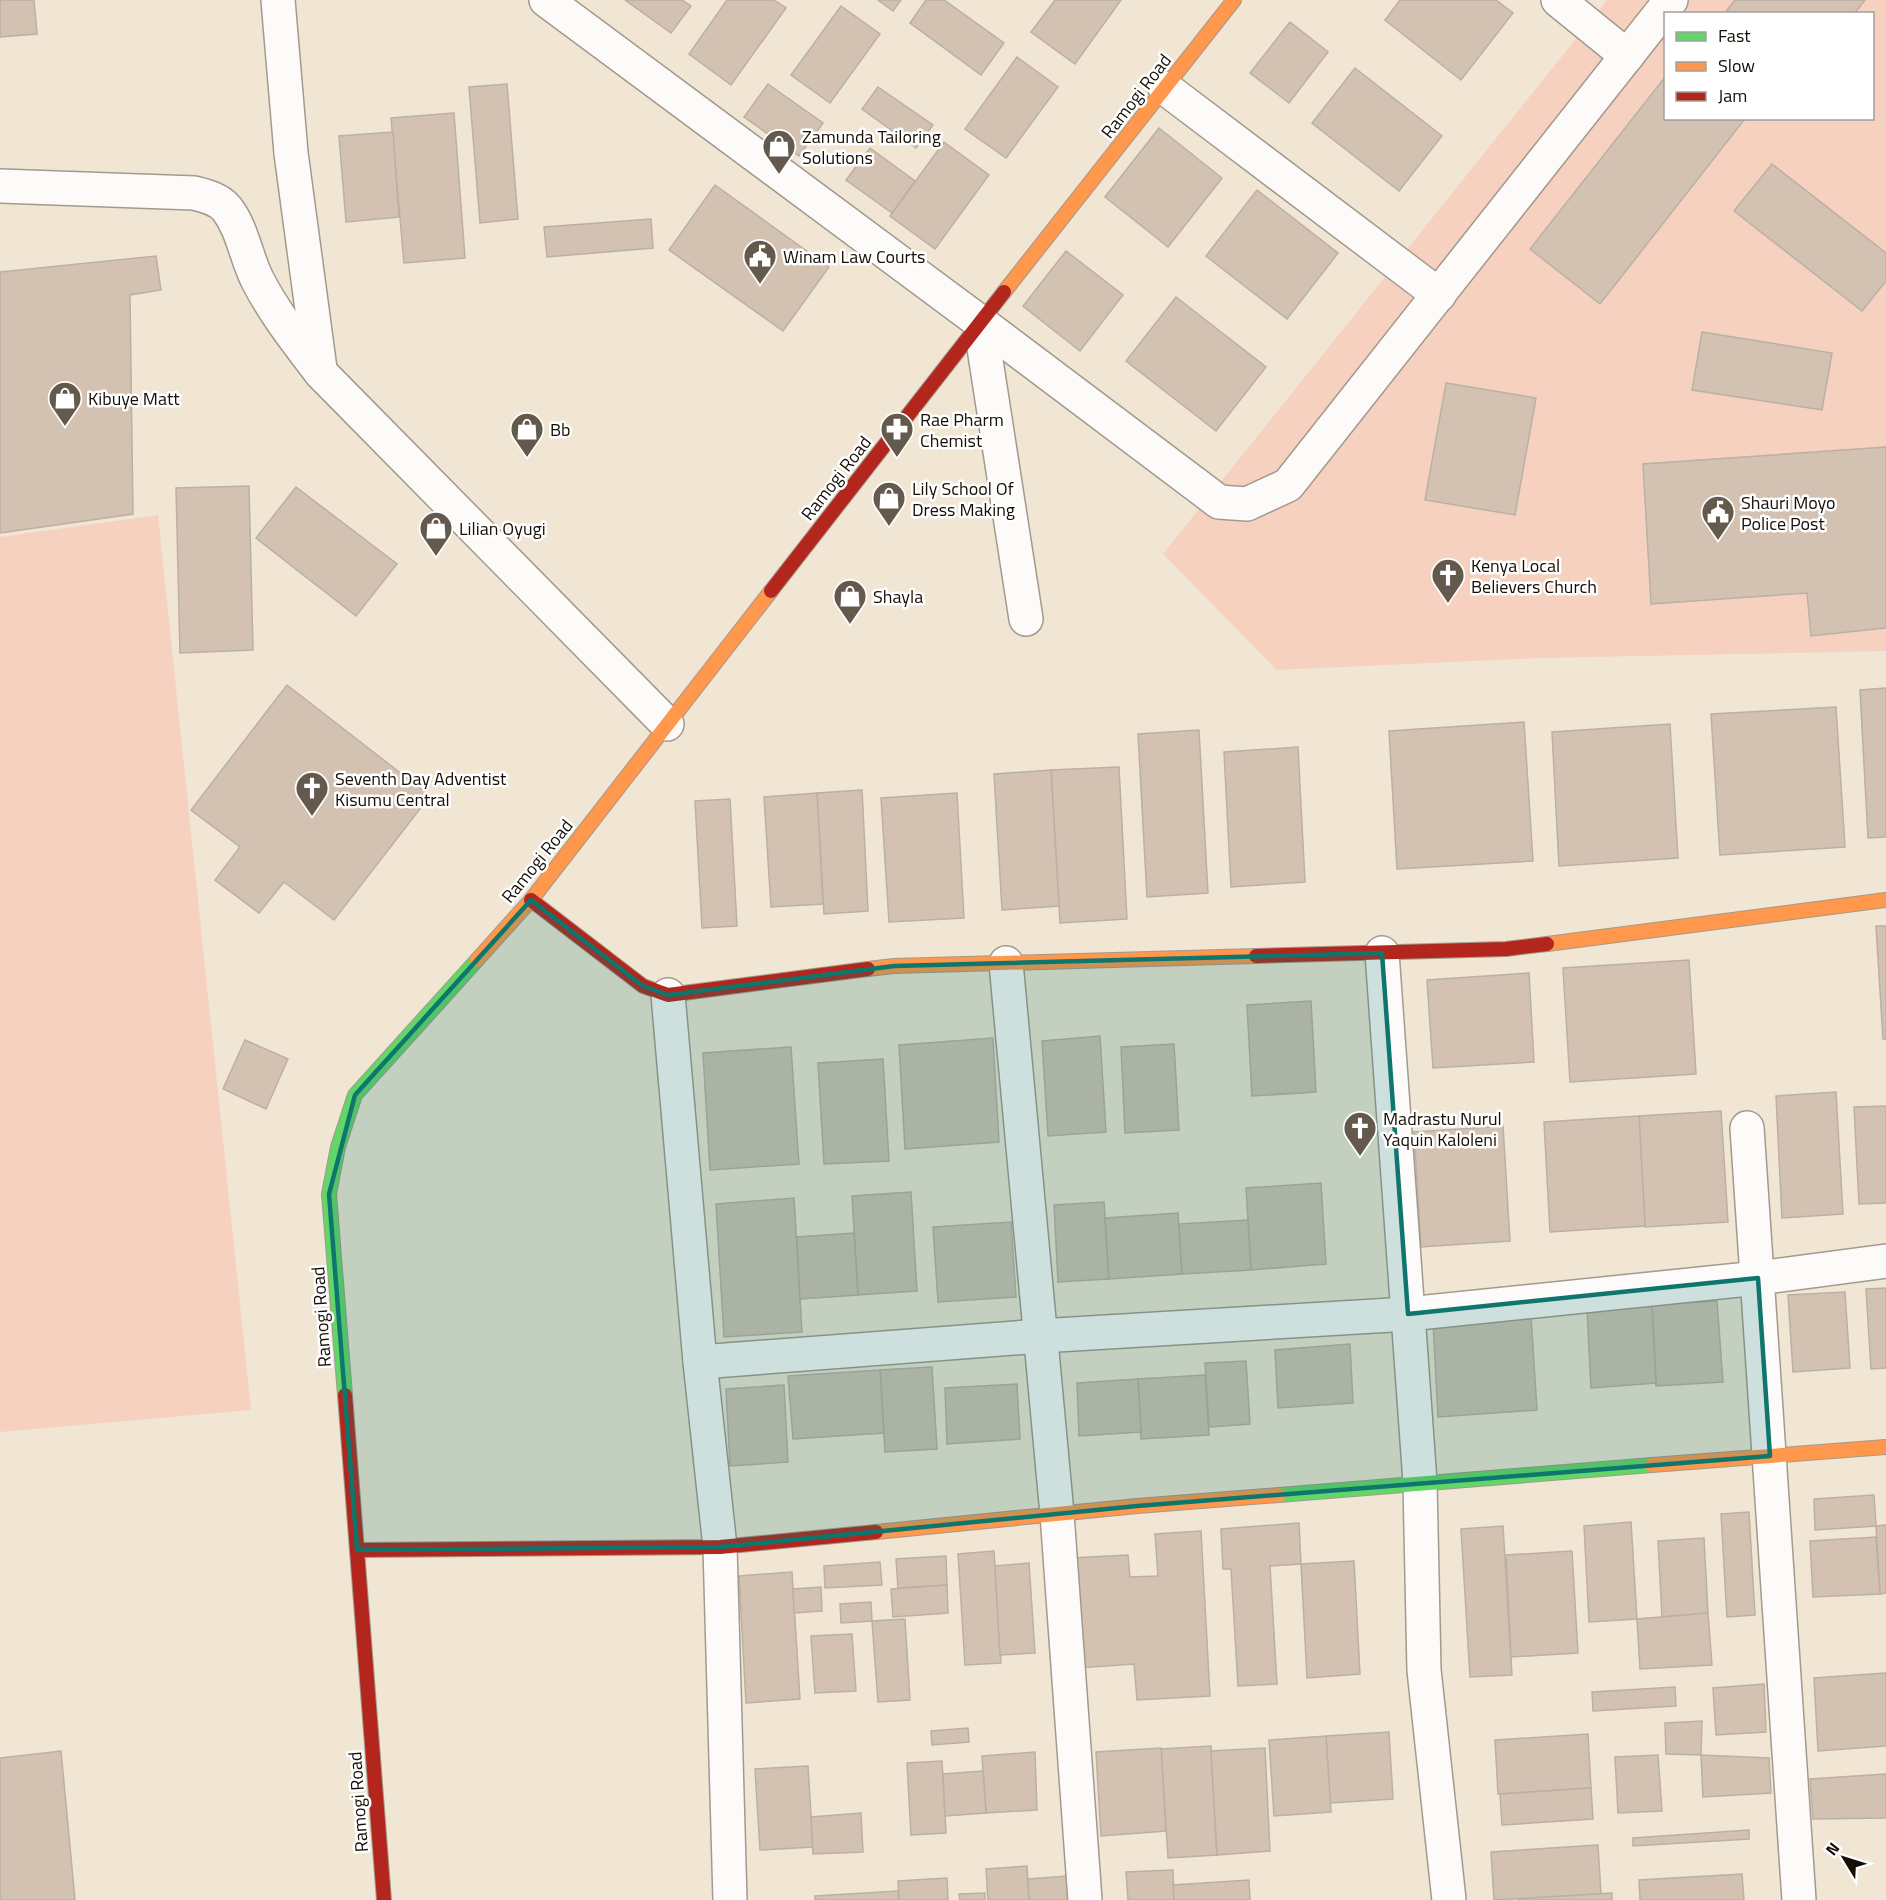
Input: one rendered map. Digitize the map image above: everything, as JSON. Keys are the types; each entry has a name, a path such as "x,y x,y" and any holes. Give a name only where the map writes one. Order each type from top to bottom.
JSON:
{"street":[{"path":"278,0 291,153 321,374"},
{"path":"546,0 1219,502 1247,504 1288,485 1671,0"},
{"name":"Ramogi Road","path":"384,1900 329,1194 338,1147 355,1095 531,900 980,322 1234,0"},
{"path":"1558,0 1627,56"},
{"path":"1165,88 1439,295"},
{"path":"0,186 194,193 215,199 226,208 235,222 258,282 279,317 321,374 668,724"},
{"path":"980,322 1026,619"},
{"path":"531,900 643,986 668,995 894,966 1506,949 1886,900"},
{"path":"1382,952 1420,1482 1424,1670 1449,1900"},
{"path":"1006,963 1056,1514 1085,1900"},
{"path":"668,995 700,1362 720,1547 730,1900"},
{"path":"1747,1128 1799,1900"},
{"path":"700,1362 1040,1336 1408,1314 1758,1278 1886,1261"},
{"path":"357,1550 720,1547 1420,1482 1886,1447"}],"highlighted area":[{"path":"531,900 643,986 668,995 894,966 1382,953 1408,1314 1758,1278 1770,1456 1137,1506 720,1547 357,1550 329,1194 355,1095"}],"shaded area":[{"path":"1607,0 1886,0 1886,651 1539,658 1277,670 1163,554"},
{"path":"158,515 251,1410 0,1432 0,537"}],"building":[{"path":"0,0 34,0 37,34 0,37"},
{"path":"625,0 682,0 691,6 671,33"},
{"path":"727,0 774,0 786,8 731,85 689,54"},
{"path":"878,0 901,0 893,11"},
{"path":"926,0 944,0 1004,43 981,75 910,23"},
{"path":"1055,0 1121,0 1075,64 1031,32"},
{"path":"1400,0 1496,0 1513,13 1461,80 1385,20"},
{"path":"1735,0 1865,0 1856,12 1726,12"},
{"path":"841,6 880,34 830,103 791,75"},
{"path":"1290,22 1328,52 1289,103 1250,73"},
{"path":"1017,57 1058,87 1006,158 965,129"},
{"path":"1355,68 1442,136 1399,191 1312,123"},
{"path":"1664,79 1664,120 1744,120 1600,304 1530,249"},
{"path":"507,84 518,219 480,223 469,87"},
{"path":"768,84 823,123 799,156 744,117"},
{"path":"878,87 933,125 916,148 862,109"},
{"path":"454,113 465,258 404,263 391,118"},
{"path":"1159,128 1222,178 1168,247 1105,197"},
{"path":"393,132 399,217 346,222 339,136"},
{"path":"944,142 989,175 935,249 890,216"},
{"path":"870,148 915,181 892,213 846,180"},
{"path":"1772,164 1886,253 1886,281 1862,311 1734,211"},
{"path":"715,185 829,267 783,331 669,250"},
{"path":"1257,190 1338,253 1287,319 1206,256"},
{"path":"651,219 653,248 547,257 544,227"},
{"path":"1066,251 1123,295 1080,351 1023,306"},
{"name":"Kibuye Matt","path":"156,256 161,290 130,295 133,514 0,533 0,272"},
{"path":"1176,297 1266,367 1216,431 1126,361"},
{"path":"1702,332 1832,353 1822,410 1692,390"},
{"path":"1446,383 1536,398 1515,515 1425,500"},
{"path":"1886,447 1886,628 1811,636 1807,593 1651,604 1643,464"},
{"path":"249,486 253,650 180,653 176,488"},
{"path":"296,487 397,564 356,616 256,538"},
{"path":"287,685 430,796 334,920 284,882 259,913 215,880 240,847 191,810"},
{"path":"1886,688 1886,837 1868,838 1860,690"},
{"path":"1836,707 1845,847 1720,855 1711,714"},
{"path":"1524,722 1533,861 1397,869 1389,731"},
{"path":"1670,724 1678,858 1559,866 1552,732"},
{"path":"1199,730 1208,893 1147,897 1138,734"},
{"path":"1298,747 1305,882 1231,887 1224,752"},
{"path":"1119,767 1127,919 1060,923 1051,770"},
{"path":"1051,770 1059,906 1002,910 994,774"},
{"path":"862,790 868,911 824,914 817,793"},
{"path":"817,793 823,904 771,907 764,797"},
{"path":"957,793 964,918 889,922 881,798"},
{"path":"730,799 737,926 702,928 695,801"},
{"path":"1876,926 1886,926 1886,1039 1883,1039"},
{"path":"1689,960 1696,1074 1570,1082 1563,968"},
{"path":"1529,973 1534,1062 1433,1068 1427,980"},
{"path":"1311,1001 1316,1092 1252,1096 1247,1005"},
{"path":"1100,1036 1106,1132 1048,1136 1042,1041"},
{"path":"993,1038 999,1142 905,1149 899,1045"},
{"path":"245,1040 288,1059 266,1109 223,1089"},
{"path":"1174,1044 1179,1130 1125,1133 1121,1047"},
{"path":"791,1047 799,1164 710,1170 703,1053"},
{"path":"883,1059 889,1161 824,1164 818,1063"},
{"path":"1836,1092 1843,1214 1782,1218 1776,1096"},
{"path":"1886,1106 1886,1203 1859,1204 1854,1107"},
{"path":"1721,1111 1728,1222 1645,1227 1639,1116"},
{"path":"1639,1116 1645,1226 1550,1232 1544,1122"},
{"path":"1503,1126 1510,1241 1421,1247 1414,1132"},
{"path":"1321,1183 1326,1264 1251,1270 1246,1188"},
{"path":"911,1192 917,1291 858,1295 852,1196"},
{"path":"794,1198 802,1332 724,1337 716,1204"},
{"path":"1104,1202 1109,1279 1058,1282 1054,1205"},
{"path":"1178,1213 1182,1274 1109,1279 1105,1218"},
{"path":"1248,1220 1251,1270 1182,1274 1179,1224"},
{"path":"1011,1222 1016,1297 938,1302 933,1227"},
{"path":"854,1233 858,1295 800,1299 797,1237"},
{"path":"1886,1288 1886,1368 1871,1369 1866,1289"},
{"path":"1845,1292 1850,1368 1793,1372 1788,1295"},
{"path":"1717,1301 1723,1382 1656,1386 1652,1305"},
{"path":"1652,1305 1656,1383 1591,1388 1587,1309"},
{"path":"1531,1316 1537,1410 1438,1417 1433,1323"},
{"path":"1350,1344 1353,1403 1278,1408 1275,1350"},
{"path":"1246,1361 1250,1424 1209,1427 1205,1363"},
{"path":"932,1367 937,1449 885,1452 880,1370"},
{"path":"880,1370 884,1433 793,1439 788,1376"},
{"path":"1205,1375 1209,1435 1141,1439 1138,1379"},
{"path":"1138,1379 1141,1432 1079,1436 1077,1383"},
{"path":"1017,1384 1020,1439 947,1444 945,1388"},
{"path":"784,1385 788,1462 730,1466 726,1389"},
{"path":"1874,1495 1876,1526 1815,1530 1814,1499"},
{"path":"1749,1512 1755,1615 1727,1617 1721,1514"},
{"path":"1631,1522 1637,1619 1589,1622 1584,1526"},
{"path":"1299,1523 1301,1564 1270,1566 1277,1684 1238,1686 1231,1569 1223,1569 1221,1529"},
{"path":"1886,1525 1886,1593 1880,1594 1876,1526"},
{"path":"1503,1526 1512,1675 1470,1677 1461,1529"},
{"path":"1201,1531 1210,1696 1137,1700 1134,1664 1078,1668 1072,1558 1128,1555 1130,1577 1158,1576 1155,1534"},
{"path":"1876,1537 1880,1594 1813,1597 1810,1541"},
{"path":"1704,1538 1708,1613 1662,1617 1658,1541"},
{"path":"994,1551 1001,1663 965,1665 958,1554"},
{"path":"1572,1551 1578,1653 1511,1657 1506,1555"},
{"path":"946,1556 947,1585 898,1588 896,1559"},
{"path":"1354,1561 1360,1674 1307,1678 1301,1564"},
{"path":"880,1562 882,1585 825,1588 824,1566"},
{"path":"1029,1563 1035,1653 1000,1655 995,1566"},
{"path":"792,1572 800,1699 746,1703 739,1576"},
{"path":"947,1585 948,1613 893,1617 891,1589"},
{"path":"821,1587 822,1611 794,1613 793,1589"},
{"path":"871,1602 872,1621 841,1623 840,1604"},
{"path":"1708,1613 1712,1665 1640,1669 1637,1619"},
{"path":"905,1619 910,1700 878,1702 872,1621"},
{"path":"852,1634 856,1691 815,1693 811,1636"},
{"path":"1886,1673 1886,1746 1818,1751 1814,1678"},
{"path":"1764,1684 1766,1732 1716,1735 1713,1688"},
{"path":"1675,1687 1676,1706 1593,1711 1592,1692"},
{"path":"1702,1721 1701,1755 1666,1754 1665,1723"},
{"path":"968,1728 969,1742 932,1745 931,1731"},
{"path":"1389,1732 1393,1799 1330,1803 1326,1736"},
{"path":"1588,1734 1591,1788 1498,1794 1495,1740"},
{"path":"1326,1736 1331,1812 1274,1816 1269,1740"},
{"path":"1211,1746 1217,1855 1168,1858 1161,1749"},
{"path":"1161,1748 1166,1831 1101,1836 1096,1752"},
{"path":"1265,1748 1270,1851 1217,1855 1211,1751"},
{"path":"61,1751 75,1900 0,1900 0,1758"},
{"path":"1035,1752 1037,1810 986,1813 982,1756"},
{"path":"1658,1755 1662,1811 1618,1813 1615,1757"},
{"path":"1701,1755 1769,1758 1771,1793 1703,1797"},
{"path":"942,1761 946,1833 911,1835 907,1763"},
{"path":"808,1766 813,1847 760,1850 755,1769"},
{"path":"983,1771 986,1813 945,1816 943,1774"},
{"path":"1886,1774 1886,1818 1813,1819 1810,1779"},
{"path":"1591,1788 1593,1819 1502,1825 1500,1794"},
{"path":"861,1813 863,1852 813,1854 811,1817"},
{"path":"1749,1830 1749,1839 1633,1846 1633,1838"},
{"path":"1598,1845 1601,1894 1494,1900 1491,1852"},
{"path":"1027,1866 1029,1900 988,1900 986,1869"},
{"path":"1173,1870 1174,1900 1128,1900 1126,1872"},
{"path":"1742,1874 1744,1900 1640,1900 1639,1880"},
{"path":"1067,1876 1068,1900 1029,1900 1028,1879"},
{"path":"947,1878 948,1900 899,1900 898,1881"},
{"path":"1249,1880 1250,1900 1174,1900 1173,1885"},
{"path":"898,1891 899,1900 815,1900 815,1896"},
{"path":"985,1893 985,1900 960,1900 959,1894"},
{"path":"1612,1893 1612,1900 1518,1900 1518,1899"}],"traffic: fast":[{"path":"345,1395 329,1194 338,1147 355,1095 477,960"},
{"path":"1279,1495 1652,1465"}],"traffic: slow":[{"path":"1004,292 1234,0"},
{"path":"477,960 531,900 771,591"},
{"path":"1547,944 1886,900"},
{"path":"868,969 894,966 1256,956"},
{"path":"1652,1465 1886,1447"},
{"path":"876,1532 1137,1506 1279,1495"}],"traffic: jam":[{"path":"771,591 1004,292"},
{"path":"531,900 643,986 668,995 868,969"},
{"path":"1256,956 1506,949 1547,944"},
{"path":"345,1395 384,1900"},
{"path":"357,1550 720,1547 876,1532"}],"place":[{"name":"Zamunda Tailoring Solutions","path":"779,175"},
{"name":"Winam Law Courts","path":"760,285"},
{"name":"Kibuye Matt","path":"65,427"},
{"name":"Bb","path":"527,458"},
{"name":"Rae Pharm Chemist","path":"897,458"},
{"name":"Lily School Of Dress Making","path":"889,527"},
{"name":"Shauri Moyo Police Post","path":"1718,541"},
{"name":"Lilian Oyugi","path":"436,557"},
{"name":"Kenya Local Believers Church","path":"1448,604"},
{"name":"Shayla","path":"850,625"},
{"name":"Seventh Day Adventist Kisumu Central","path":"312,817"},
{"name":"Madrastu Nurul Yaquin Kaloleni","path":"1360,1157"}]}
